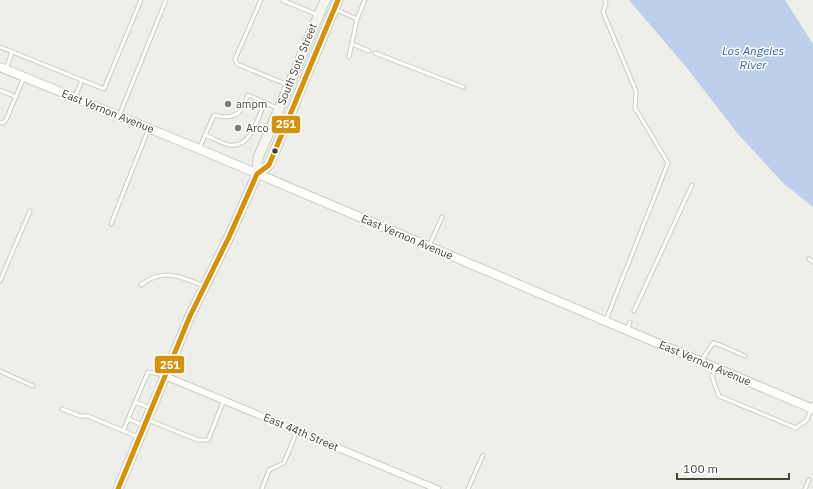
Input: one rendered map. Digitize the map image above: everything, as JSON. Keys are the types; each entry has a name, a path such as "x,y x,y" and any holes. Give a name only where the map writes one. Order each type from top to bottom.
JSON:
{"main road":[{"name":"South Soto Street","path":"118,489 190,316 257,174 258,158 325,0"},
{"name":"South Soto Street","path":"257,174 269,165 336,4"},
{"path":"318,15 330,20"}],"street":[{"name":"East Vernon Avenue","path":"3,68 606,321 628,326 701,361 812,407"},
{"name":"East 44th Street","path":"165,376 437,489"}],"lane":[{"path":"0,47 104,89 141,0"},
{"path":"118,116 166,0"},
{"path":"261,0 235,59 237,64 289,86"},
{"path":"282,0 318,15"},
{"path":"350,57 357,19 365,0"},
{"path":"605,0 606,3 603,12 636,91 635,108 668,163 606,321"},
{"path":"336,4 357,19"},
{"path":"352,44 369,51"},
{"path":"3,68 12,52"},
{"path":"375,53 463,87"},
{"path":"0,122 3,123 6,120 24,77"},
{"path":"74,98 82,80"},
{"path":"0,90 16,97"},
{"path":"199,149 214,115 221,118 227,118 238,113 248,95 279,109"},
{"path":"205,135 229,145 238,144 246,140 251,134 265,102"},
{"path":"111,224 149,128"},
{"path":"634,311 692,185"},
{"path":"0,281 30,211"},
{"path":"429,246 442,217"},
{"path":"809,259 813,262"},
{"path":"141,286 149,279 167,274 178,276 204,286"},
{"path":"701,361 710,345 713,344 720,345 745,356"},
{"path":"716,367 712,377 718,396 796,428 807,420 812,407"},
{"path":"0,371 33,386"},
{"path":"123,431 148,372 165,376"},
{"path":"128,419 145,422 198,440 208,440 224,400"},
{"path":"135,402 151,409"},
{"path":"62,409 80,416 88,416 139,437"},
{"path":"262,489 269,470 284,463 297,430"},
{"path":"468,489 483,455"},
{"path":"805,489 809,480"}],"water":[{"name":"Los Angeles River","path":"629,0 785,0 813,44 813,207 784,184 738,134 687,68"}],"transit line":[{"name":"251","path":"118,489 190,316 229,237 257,174 269,165 338,0"}],"place":[{"name":"ampm","path":"228,104"},
{"name":"Arco","path":"238,128"}]}
